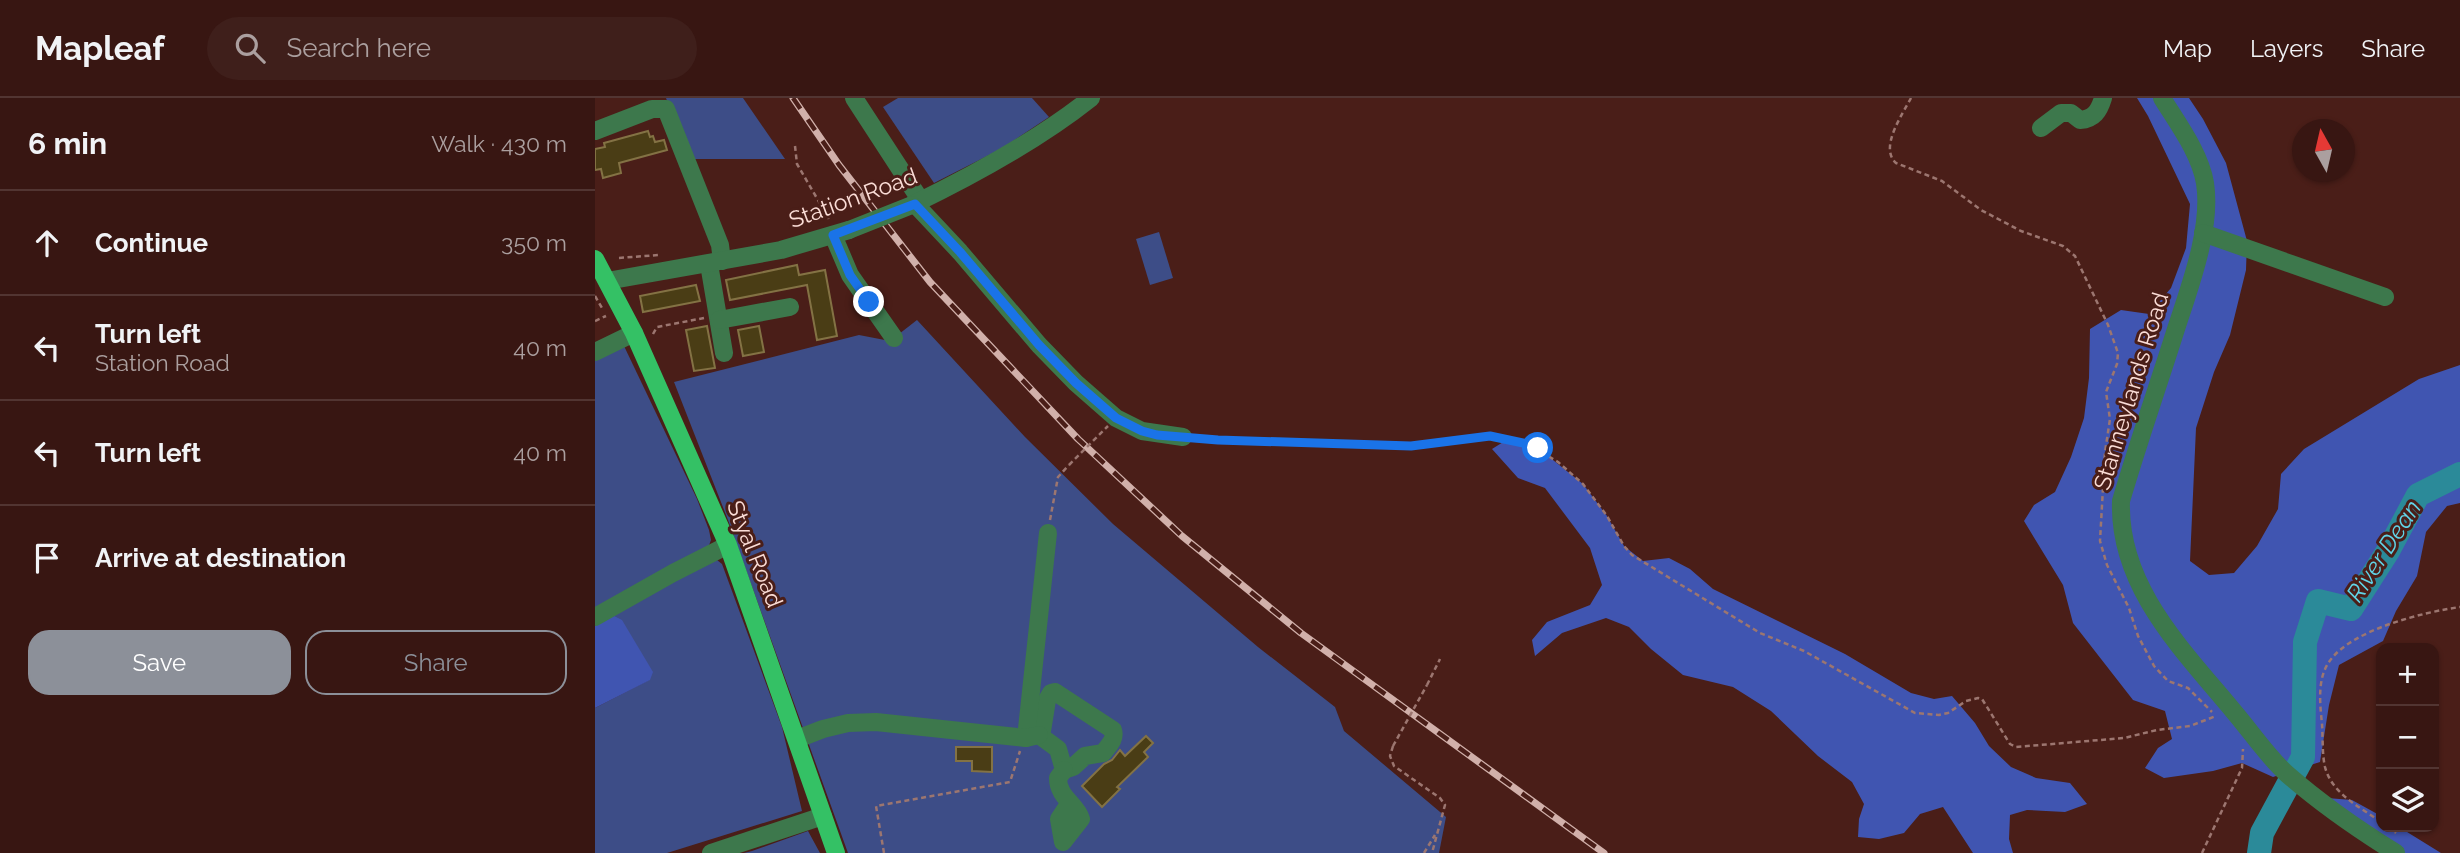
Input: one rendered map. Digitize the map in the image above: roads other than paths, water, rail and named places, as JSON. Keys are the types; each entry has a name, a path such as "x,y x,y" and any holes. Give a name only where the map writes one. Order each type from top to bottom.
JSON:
{"main road":[{"name":"Styal Road","path":"595,259 636,338 728,545 836,853"}],"street":[{"path":"854,98 916,203 1039,345 1125,424 1142,431 1183,437"},
{"name":"Station Road","path":"607,281 781,250 840,233 916,203 999,160 1091,98"},
{"path":"2041,128 2061,113 2071,113 2080,120 2092,117 2100,109 2103,98"},
{"name":"Stanneylands Road","path":"2162,98 2198,158 2206,193 2203,233 2188,290 2121,501 2122,525 2136,577 2154,611 2191,661 2286,773 2396,853"},
{"path":"595,131 652,109 666,110 720,245 716,262 718,317 725,353"},
{"path":"840,233 850,275 894,338"},
{"path":"2203,233 2385,297"},
{"path":"718,317 790,307"},
{"path":"595,352 636,338"},
{"path":"1033,736 1048,533"},
{"path":"595,617 728,545"},
{"path":"1033,736 1042,731 1047,700 1051,693 1055,692 1113,730 1114,739 1103,753 1085,756 1073,767 1064,770 1057,781 1069,804"},
{"path":"797,739 848,723 876,722 1033,736 1058,749 1064,770"},
{"path":"711,853 823,816"}],"waterway":[{"name":"River Dean","path":"2259,853 2262,833 2303,757 2305,642 2318,601 2351,609 2388,551 2418,495 2460,474"}],"railway":[{"path":"793,98 839,165 930,282 1078,439 1182,536 1301,633 1604,853"}]}
